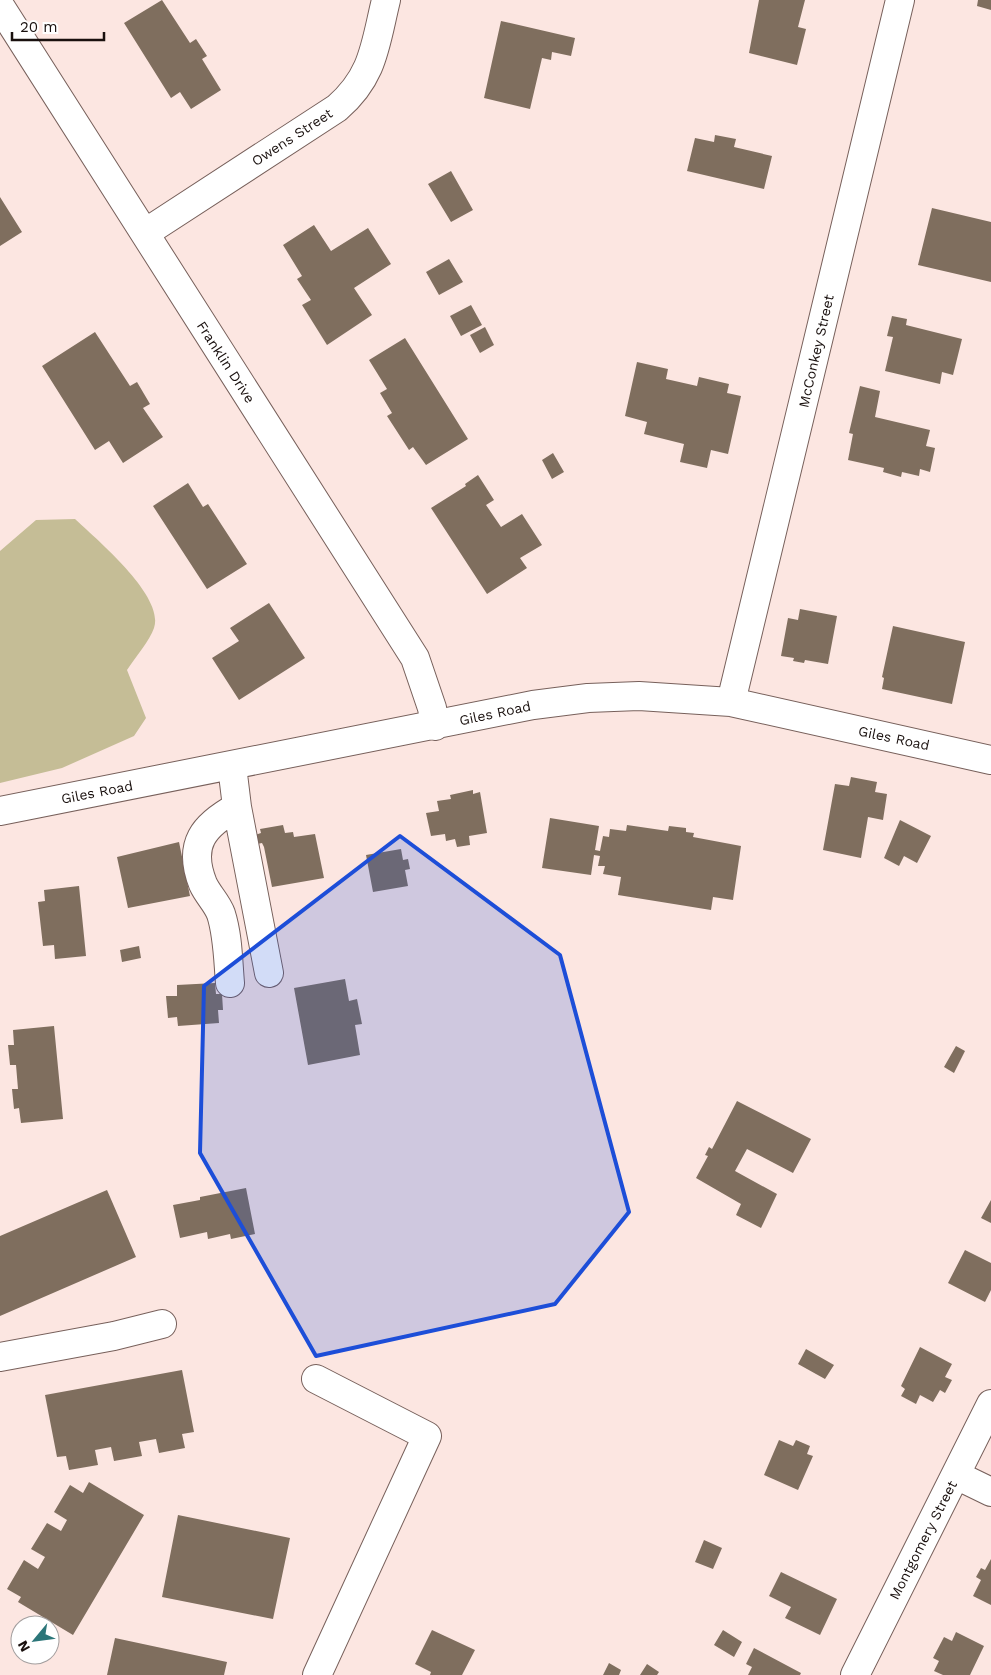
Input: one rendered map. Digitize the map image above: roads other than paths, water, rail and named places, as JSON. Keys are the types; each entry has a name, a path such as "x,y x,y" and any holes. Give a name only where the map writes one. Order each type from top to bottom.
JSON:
{"street":[{"name":"Owens Street","path":"145,233 337,108 354,94 370,66 386,0"},
{"name":"McConkey Street","path":"731,702 900,0"},
{"name":"Franklin Drive","path":"0,6 415,658 427,693 435,726"},
{"name":"Giles Road","path":"0,811 435,726 532,705 588,698 647,696 731,702 991,760"},
{"path":"232,766 237,807 269,973"},
{"path":"230,983 225,931 220,912 204,886 197,862 202,834 216,818 237,807"},
{"path":"220,912 253,888"},
{"path":"0,1357 114,1336 162,1324"},
{"path":"316,1379 427,1436 317,1675"},
{"name":"Montgomery Street","path":"855,1675 991,1404"},
{"path":"956,1475 991,1492"}]}
